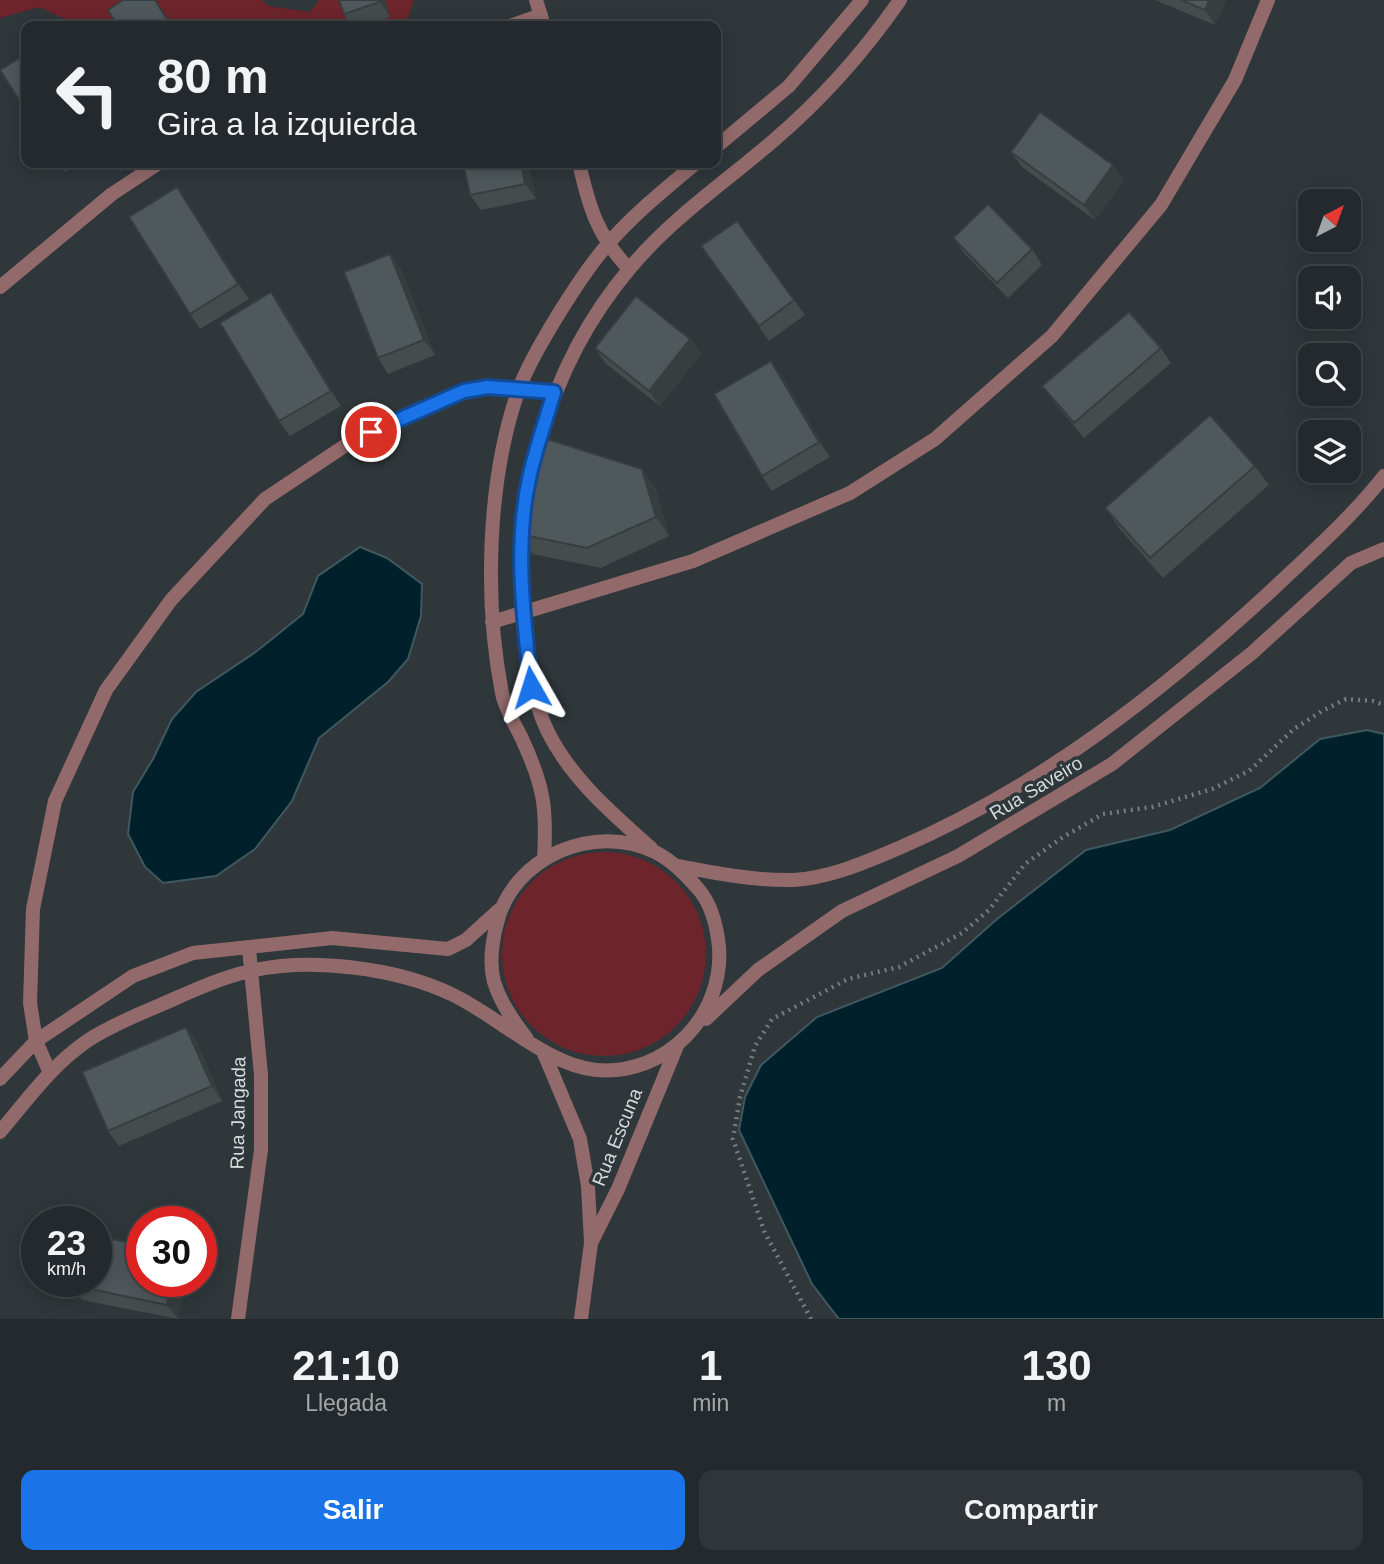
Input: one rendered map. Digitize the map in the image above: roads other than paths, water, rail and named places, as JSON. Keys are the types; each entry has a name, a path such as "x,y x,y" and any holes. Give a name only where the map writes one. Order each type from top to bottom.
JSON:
{"street":[{"path":"536,0 543,21"},
{"path":"721,143 789,86 862,0"},
{"path":"0,1132 50,1073 86,1042 202,987 252,970 308,966 409,976 454,995 543,1051 569,1064 597,1070 625,1069 653,1060 677,1046 690,1034 710,1003 720,967 717,929 703,895 677,866 655,852 601,803 567,764 547,730 531,687 523,613 522,534 529,480 554,392 592,323 629,269 665,229 815,104 872,38 900,0"},
{"path":"492,622 693,561 849,493 935,439 1052,336 1161,205 1235,80 1268,0"},
{"path":"0,287 112,194 151,168"},
{"path":"580,168 587,196 606,246 629,269"},
{"path":"544,859 547,815 542,791 502,696 492,622 493,544 504,448 519,388 574,291 606,246 691,168"},
{"path":"50,1073 36,1041 30,1003 33,909 55,801 106,690 171,600 265,499 349,443 464,391 488,387 554,392"},
{"name":"Rua Saveiro","path":"677,866 725,876 794,880 853,867 934,833 991,802 1083,747 1199,659 1361,506 1384,476"},
{"name":"Rua Saveiro","path":"690,1034 758,970 842,911 958,856 1112,764 1252,653 1350,563 1384,549"},
{"path":"0,1079 36,1041 133,976 193,953 332,938 447,949 466,940 500,909 518,881 544,859 570,846 598,841 627,843 655,852"},
{"path":"500,909 492,943 493,978 505,1011 527,1039"},
{"name":"Rua Jangada","path":"238,1319 261,1150 261,1075 249,949"},
{"name":"Rua Escuna","path":"591,1243 618,1189 677,1046"},
{"name":"Rua Escuna","path":"543,1051 580,1139 588,1186 591,1243 581,1319"}],"water":[{"path":"360,547 387,558 422,584 421,616 408,659 388,682 319,738 292,801 255,849 216,876 163,883 145,867 128,834 133,792 172,719 196,692 257,651 303,614 318,576"},
{"path":"1367,730 1384,734 1384,1319 839,1319 812,1284 739,1130 745,1097 761,1065 817,1017 942,968 997,919 1086,850 1170,830 1260,788 1320,739"}]}
